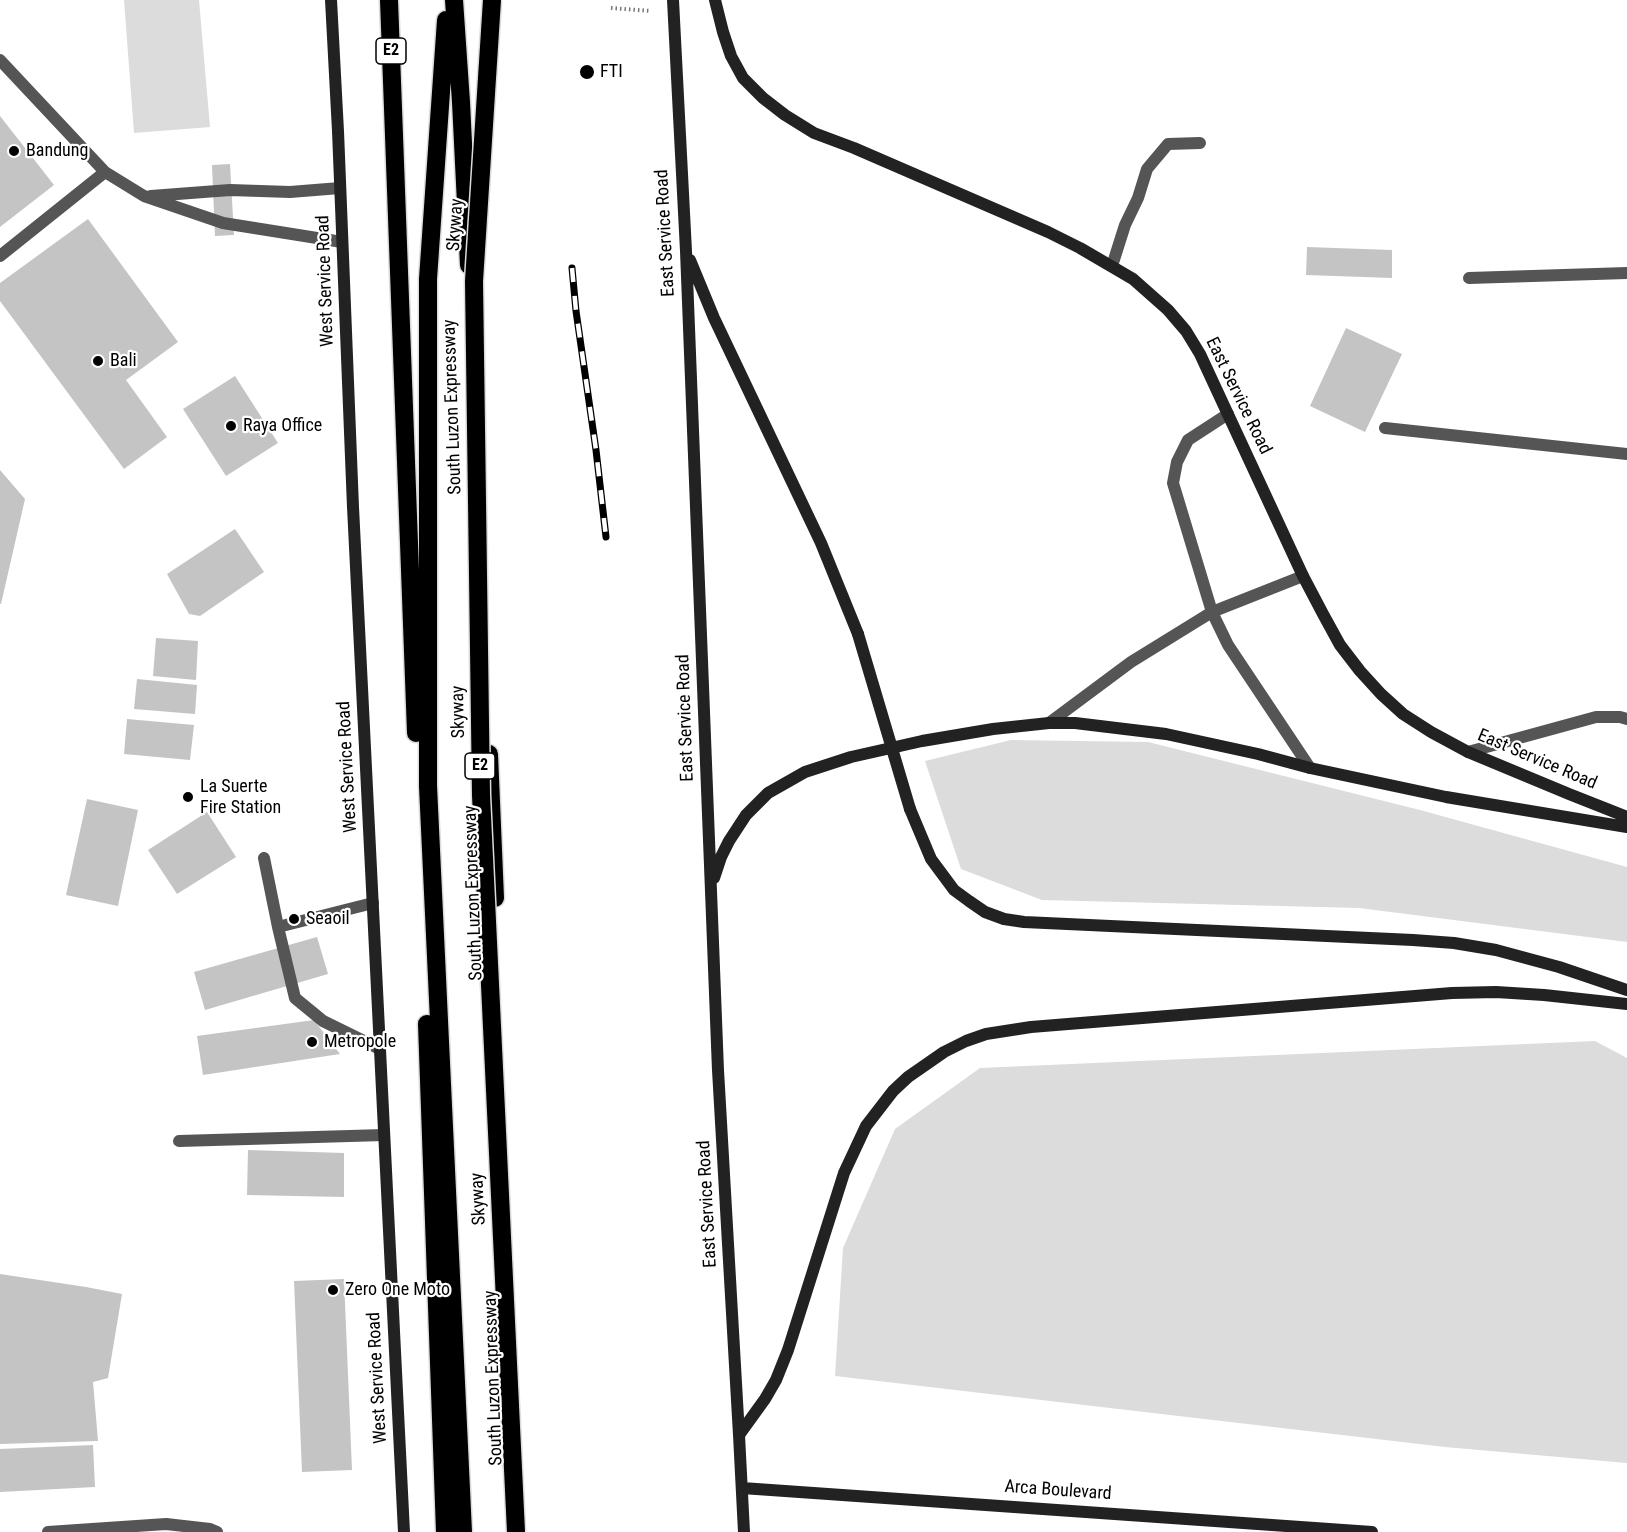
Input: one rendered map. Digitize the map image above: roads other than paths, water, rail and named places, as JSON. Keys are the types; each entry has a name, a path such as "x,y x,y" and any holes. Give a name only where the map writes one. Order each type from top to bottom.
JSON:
{"highway":[{"name":"E2","path":"389,0 445,1532"},
{"name":"Skyway","path":"447,0 428,279 428,786 463,1532"},
{"name":"South Luzon Expressway","path":"454,0 469,267 521,1532"},
{"name":"Skyway","path":"492,0 474,281 480,772 516,1532"}],"main road":[{"name":"West Service Road","path":"331,0 353,507 404,1532"},
{"name":"East Service Road","path":"715,0 730,56 743,78 785,115 814,133 1048,232 1113,266 1133,279 1168,310 1186,331 1200,354 1304,576 1340,645 1374,687 1403,714 1468,752 1627,817"},
{"name":"East Service Road","path":"673,6 686,251 718,1070 744,1532"},
{"path":"686,251 714,318 821,543 858,634 910,809 932,859 954,890 985,912 1004,919 1024,922 1454,943 1496,950 1627,990"},
{"path":"711,889 721,857 746,815 768,793 805,772 851,757 922,741 993,729 1049,723 1075,723 1166,734 1446,797 1627,827"},
{"path":"740,1435 776,1380 788,1350 844,1173 866,1126 893,1091 908,1077 944,1052 966,1041 986,1034 1031,1027 1452,993 1496,992 1544,995 1627,1004"},
{"name":"Arca Boulevard","path":"741,1488 1372,1532"}],"lane":[{"path":"0,60 105,172 144,196 223,223 342,242"},
{"path":"1113,266 1125,225 1138,198 1147,169 1168,144 1200,143"},
{"path":"0,256 105,172"},
{"path":"144,196 230,190 290,192 340,188"},
{"path":"1469,278 1627,273"},
{"path":"1228,414 1188,440 1177,462 1173,483 1212,612 1228,645 1310,768"},
{"path":"1384,428 1627,454"},
{"path":"1049,723 1131,662 1212,612 1304,576"},
{"path":"1468,752 1596,717 1627,719"},
{"path":"264,858 295,998 323,1022 380,1049"},
{"path":"278,927 373,903"},
{"path":"179,1141 384,1135"},
{"path":"48,1532 166,1524 210,1529 217,1532"}],"railway":[{"path":"572,268 606,537"}],"place":[{"name":"FTI","path":"587,72"},
{"name":"Bandung","path":"14,151"},
{"name":"Bali","path":"98,361"},
{"name":"Raya Office","path":"231,426"},
{"name":"La Suerte Fire Station","path":"188,797"},
{"name":"Seaoil","path":"294,919"},
{"name":"Metropole","path":"312,1042"},
{"name":"Zero One Moto","path":"333,1290"}]}
